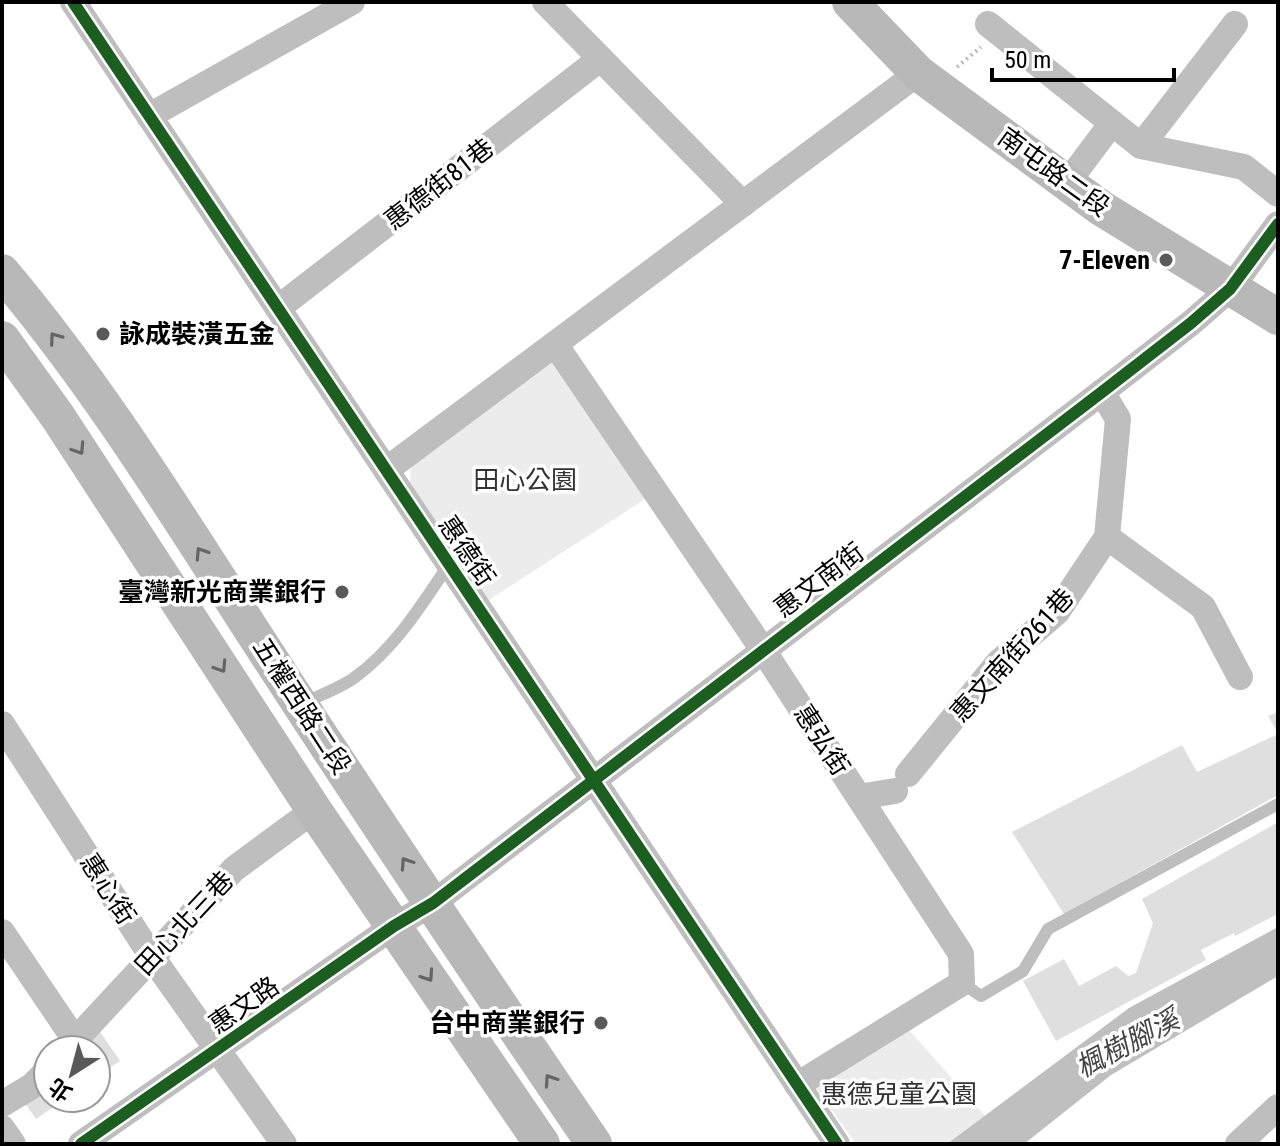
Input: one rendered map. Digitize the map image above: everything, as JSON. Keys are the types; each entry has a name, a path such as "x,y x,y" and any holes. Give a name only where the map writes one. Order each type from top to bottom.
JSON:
{"main road":[{"name":"南屯路二段","path":"850,2 918,73 1067,183 1101,208 1278,317"},
{"name":"五權西路二段","path":"2,272 42,320 107,409 300,705 594,1144"},
{"name":"五權西路二段","path":"2,339 58,417 314,810 542,1144"}],"street":[{"name":"惠德街","path":"73,2 831,1135"},
{"path":"149,116 352,2"},
{"path":"545,2 743,204"},
{"path":"1141,146 1235,24"},
{"path":"992,28 1141,146 1244,167 1278,194"},
{"name":"惠德街81巷","path":"278,308 600,59"},
{"path":"386,470 918,73"},
{"path":"1067,183 1112,123"},
{"name":"惠文南街","path":"433,903 1191,323 1230,289 1278,224"},
{"name":"惠弘街","path":"555,344 763,650 961,954 962,983"},
{"name":"惠文南街261巷","path":"859,797 902,783 999,662 1057,612 1107,537 1118,419 1102,392"},
{"path":"1107,537 1203,607 1240,677"},
{"name":"惠心街","path":"2,724 152,957 284,1144"},
{"name":"田心北三巷","path":"81,1034 234,869 314,810"},
{"name":"惠文路","path":"81,1144 394,926 433,903"},
{"path":"2,932 64,1034"},
{"path":"797,1085 962,983"},
{"path":"2,1104 32,1086"},
{"path":"1238,1144 1277,1111"},
{"path":"2,1128 13,1144"}],"lane":[{"path":"300,705 352,680 382,655 408,626 449,564"},
{"path":"962,983 981,996 1023,971 1048,929 1278,804"}],"path":[{"path":"953,70 978,50 992,28"}],"green space":[{"name":"田心公園","path":"554,357 650,496 487,601 410,484 411,462"},
{"name":"惠德兒童公園","path":"909,1030 990,1121 955,1144 856,1144 816,1088"}],"water":[{"name":"楓樹腳溪","path":"1278,927 1278,976 1111,1075 1024,1144 947,1144 1129,1008"}],"building":[{"path":"1278,712 1278,733 1268,716"},
{"path":"1278,734 1278,795 1064,914 1012,832 1182,745 1197,772"},
{"path":"1278,822 1278,914 1201,950 1206,960 1056,1041 1023,981 1064,959 1079,986 1116,966 1128,976 1136,973 1153,923 1142,899"},
{"path":"92,1020 102,1034 78,1034"},
{"path":"112,1049 120,1061 112,1066"},
{"path":"32,1077 32,1113 17,1092"}],"cycle path":[{"path":"73,2 837,1144"},
{"path":"81,1144 394,926 433,903 1102,392 1230,289 1278,224"}],"place":[{"name":"7-Eleven","path":"1166,260"},
{"name":"詠成裝潢五金","path":"103,334"},
{"name":"臺灣新光商業銀行","path":"342,592"},
{"name":"台中商業銀行","path":"601,1023"}]}
